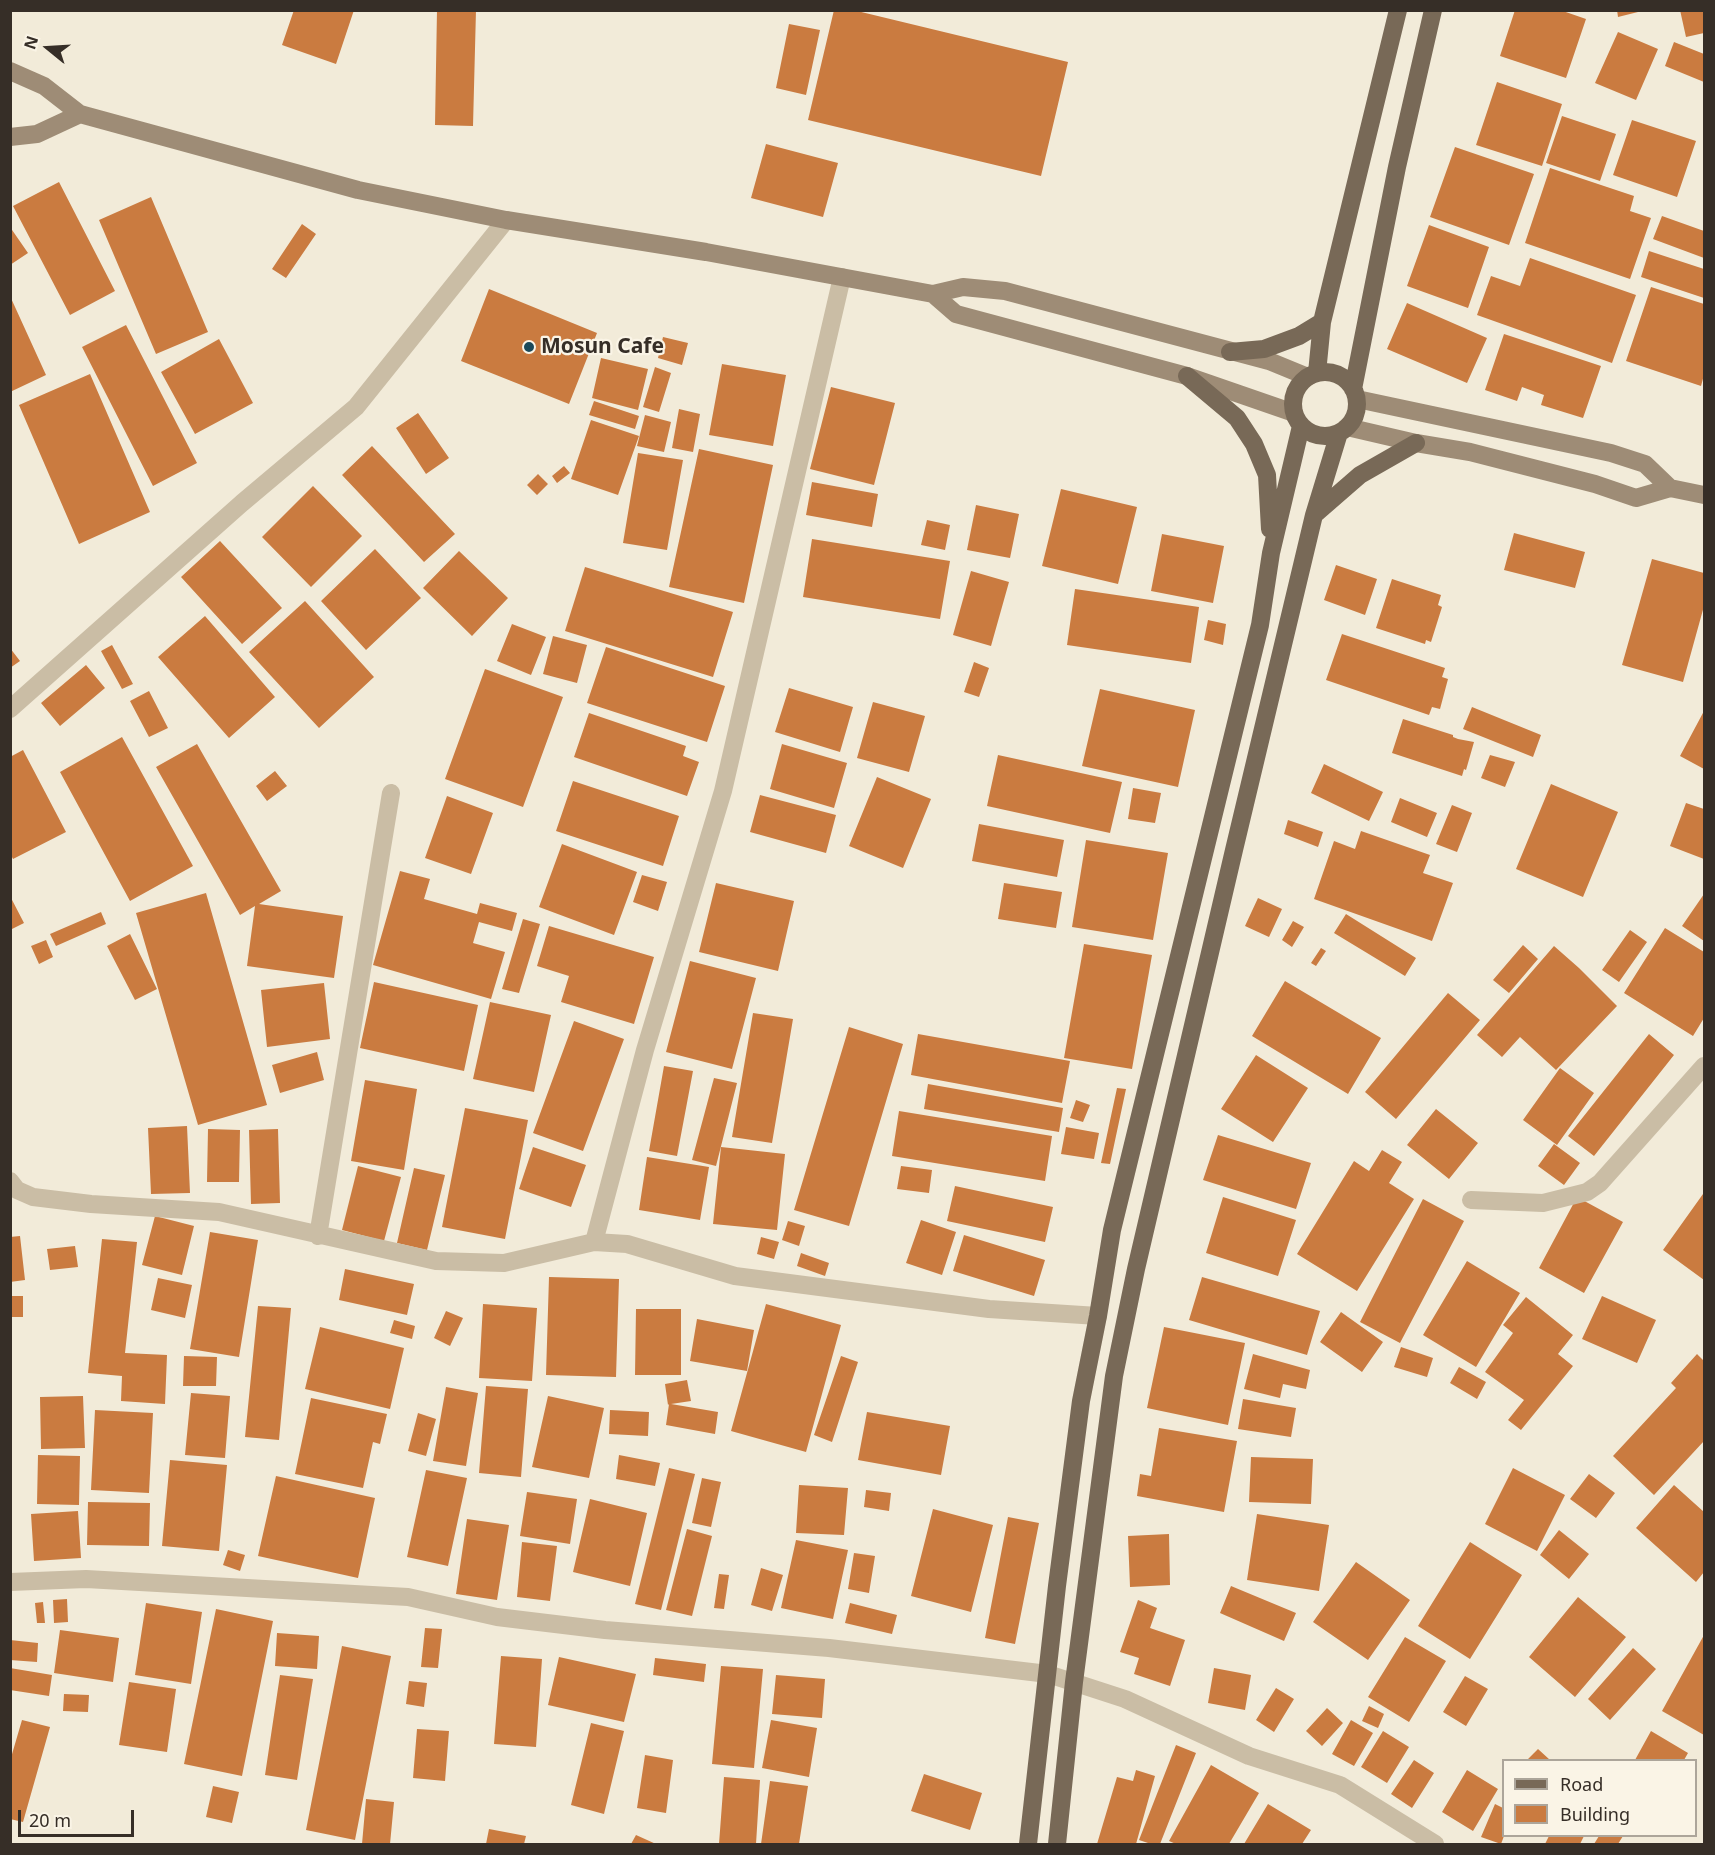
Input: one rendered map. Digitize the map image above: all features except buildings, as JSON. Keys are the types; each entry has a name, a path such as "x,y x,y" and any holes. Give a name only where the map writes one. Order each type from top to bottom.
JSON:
{"main road":[{"path":"1313,375 1323,322 1398,10"},
{"path":"1298,420 1319,436 1329,436 1343,430 1354,419 1357,410 1355,394 1397,167 1433,10"},
{"path":"1230,352 1264,349 1299,336 1323,322"},
{"path":"1028,1845 1081,1401 1112,1230 1260,624 1271,553 1298,420 1293,399 1298,387 1313,375 1328,372 1338,375 1355,394"},
{"path":"1187,376 1237,418 1254,444 1267,475 1271,553"},
{"path":"1056,1845 1074,1682 1114,1376 1136,1269 1314,515 1343,430"},
{"path":"1314,515 1360,475 1416,443"}],"street":[{"path":"10,71 44,86 80,114 358,190 506,220 706,252 933,294 963,287 1005,291 1313,375"},
{"path":"10,136 37,134 80,114"},
{"path":"10,709 224,519 356,407 506,220"},
{"path":"594,1242 645,1050 723,791 842,277"},
{"path":"933,294 956,314 1187,376 1298,420"},
{"path":"1355,394 1611,453 1645,464 1671,488"},
{"path":"1343,430 1470,452 1595,484 1636,498 1671,488 1704,495"},
{"path":"318,1236 391,793"},
{"path":"1471,1200 1543,1203 1587,1192 1600,1184 1704,1066"},
{"path":"10,1181 17,1190 33,1197 91,1204 219,1212 436,1261 504,1263 594,1242 627,1244 735,1276 989,1309 1098,1316"},
{"path":"10,1582 86,1579 408,1597 507,1619 604,1630 829,1648 1048,1674 1125,1700 1249,1756 1340,1785 1435,1845"}],"place":[{"name":"Mosun Cafe","path":"529,347"}]}
